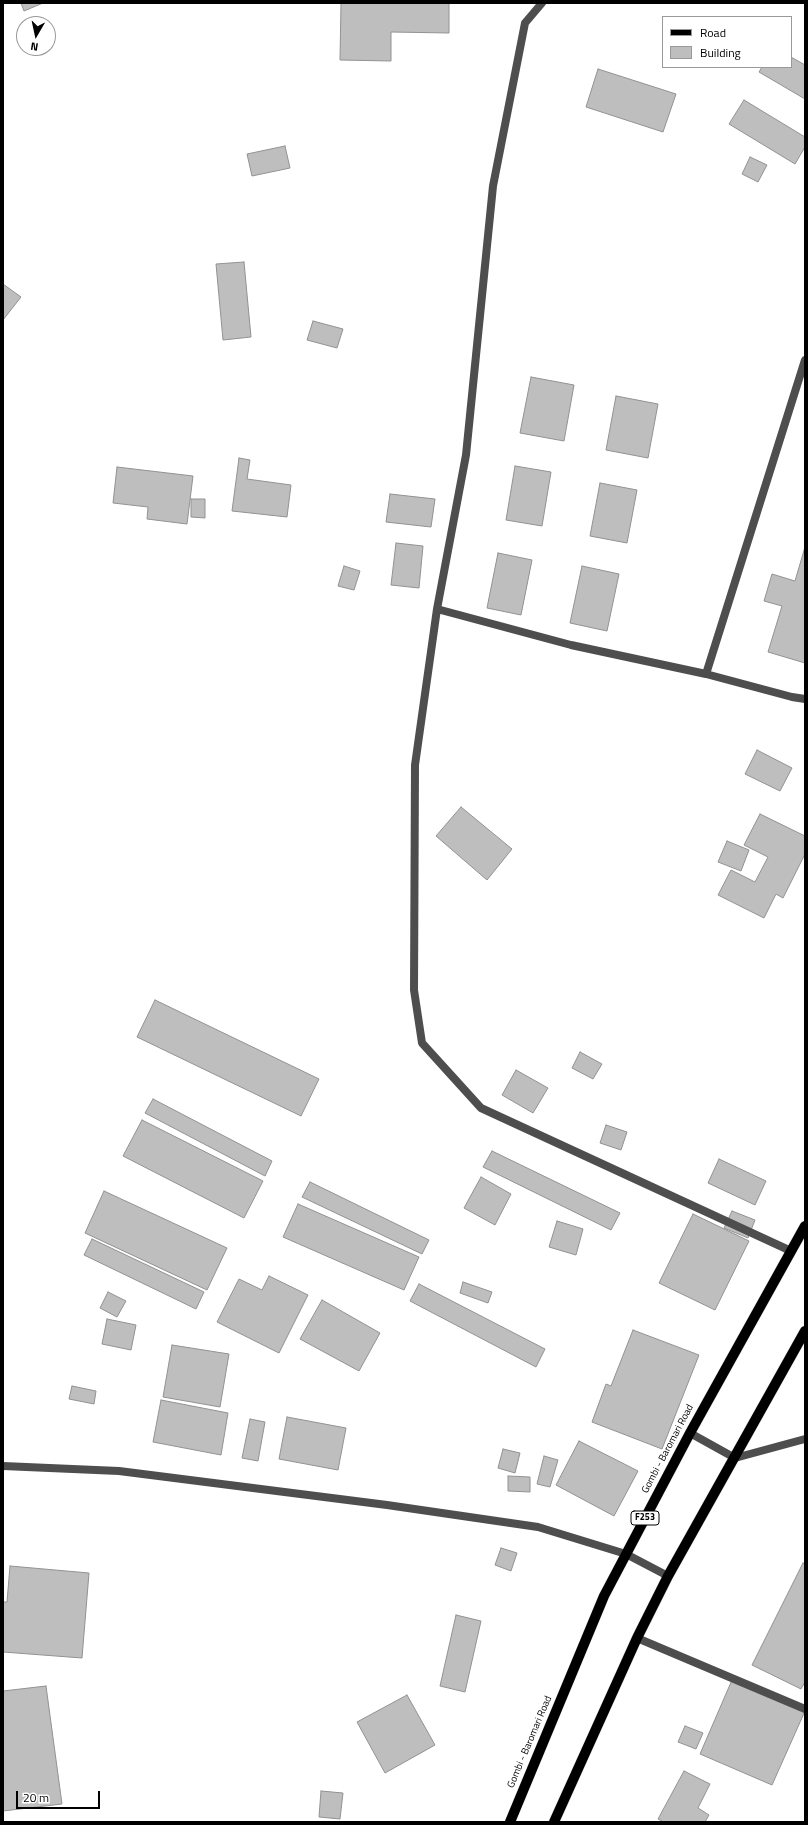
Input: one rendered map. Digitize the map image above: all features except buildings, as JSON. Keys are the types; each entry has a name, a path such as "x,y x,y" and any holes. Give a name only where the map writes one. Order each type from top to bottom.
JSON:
{"main road":[{"name":"Gombi - Baromari Road","path":"510,1822 604,1596 690,1433 805,1226"},
{"path":"554,1822 637,1638 668,1576 805,1331"}],"street":[{"path":"542,3 525,24 493,186 466,455 437,609 415,765 414,990 422,1043 481,1108 791,1251"},
{"path":"706,674 805,360"},
{"path":"437,609 571,645 706,674 792,697 805,699"},
{"path":"690,1433 735,1458 805,1439"},
{"path":"3,1466 119,1470 387,1505 538,1527 626,1554 668,1576"},
{"path":"637,1638 805,1709"}]}
